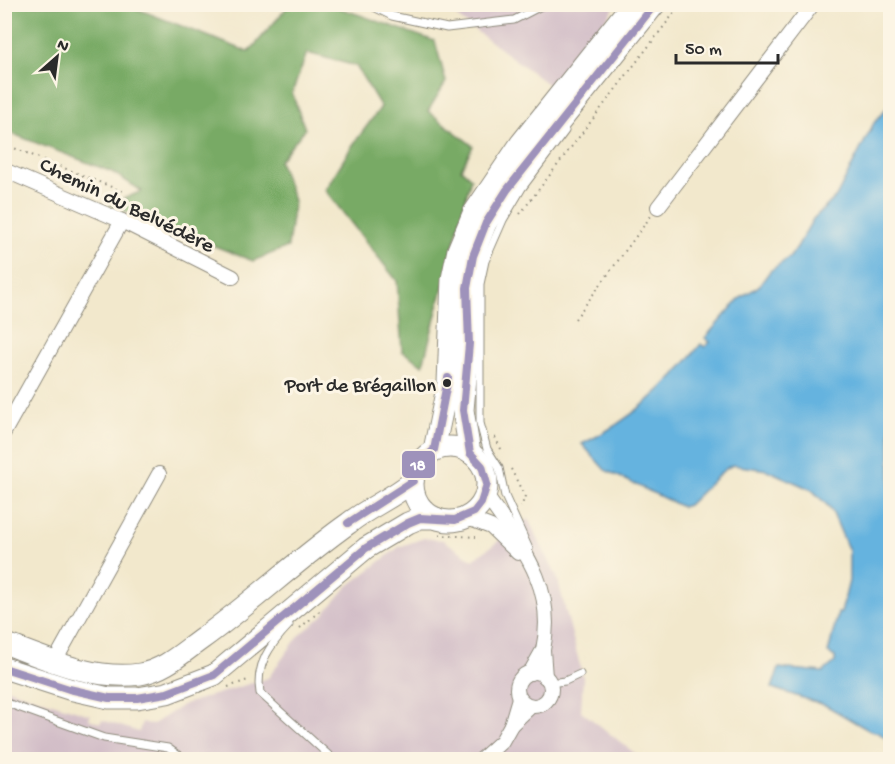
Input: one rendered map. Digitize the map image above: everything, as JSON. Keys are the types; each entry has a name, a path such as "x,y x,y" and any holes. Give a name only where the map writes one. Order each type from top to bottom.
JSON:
{"main road":[{"path":"434,450 448,383 452,279 458,250 473,214 521,142 632,4"},
{"path":"470,453 463,410 469,344 467,288 473,256 486,223 507,190 655,4"},
{"path":"4,668 69,689 109,698 137,698 167,693 214,675 366,549 408,523 420,518 456,520 474,512 485,494 487,484 482,466 470,453 452,447 434,450 419,463 413,481 418,503 436,518"},
{"path":"4,643 54,661 112,676 142,674 166,665 254,601 351,520 394,496 413,481"}],"street":[{"path":"658,207 813,4"},
{"name":"Chemin du Belvédère","path":"4,170 122,221 233,277"},
{"path":"4,432 122,221"},
{"path":"54,661 159,474"},
{"path":"481,759 502,741 511,725 519,698 518,683 530,673 543,650 548,627 544,596 536,572 485,494"},
{"path":"465,517 491,527 536,572"},
{"path":"511,725 531,706 542,705 549,698 543,650"},
{"path":"530,673 547,680"},
{"path":"519,698 531,706"}],"lane":[{"path":"368,4 392,16 447,27 514,20 545,4"},
{"path":"536,572 520,525 505,496 499,468 487,449 480,423 480,285 484,261 503,220 612,57"},
{"path":"308,596 303,610 276,639 258,670 260,693 265,700 334,759"},
{"path":"547,680 565,681 580,674"},
{"path":"4,702 105,738 168,748 185,759"}],"path":[{"path":"515,221 681,4"},
{"path":"4,144 124,192"},
{"path":"575,319 658,207"},
{"path":"492,431 504,457"},
{"path":"509,467 525,497 524,504 518,509"}],"shaded area":[{"path":"441,5 616,5 557,91"},
{"path":"528,519 557,577 583,677 581,711 642,759 5,760 5,688 90,715 89,719 100,723 102,720 139,732 142,722 152,725 185,704 268,678 298,637 323,615 347,587 399,547 424,538 443,540 473,560"}],"green space":[{"path":"4,5 127,5 249,52 289,5 331,5 435,41 446,82 428,111 473,146 461,169 471,178 423,365 402,351 397,281 325,190 352,146 381,107 356,66 307,53 292,93 305,129 279,161 294,201 288,247 253,261 109,205 142,191 112,172 5,131"}],"water":[{"path":"890,104 890,742 879,733 870,731 827,706 772,688 779,668 823,672 835,662 835,657 828,653 849,581 849,551 831,509 812,490 767,470 733,465 725,469 688,505 682,507 605,470 582,444 617,425 648,401 701,344 705,347 710,342 705,338 739,299 759,286 770,271 790,257 813,219 836,197 874,123"}],"transit line":[{"name":"18","path":"4,668 69,689 109,698 137,698 167,693 214,675 366,548 408,523 420,518 455,520 474,512 481,503 487,484 482,466 470,453 463,410 469,344 467,288 473,256 486,223 507,190 655,4"},
{"name":"18","path":"348,523 413,481 419,463 434,450 448,378"}],"place":[{"name":"Port de Brégaillon","path":"447,383"}]}
